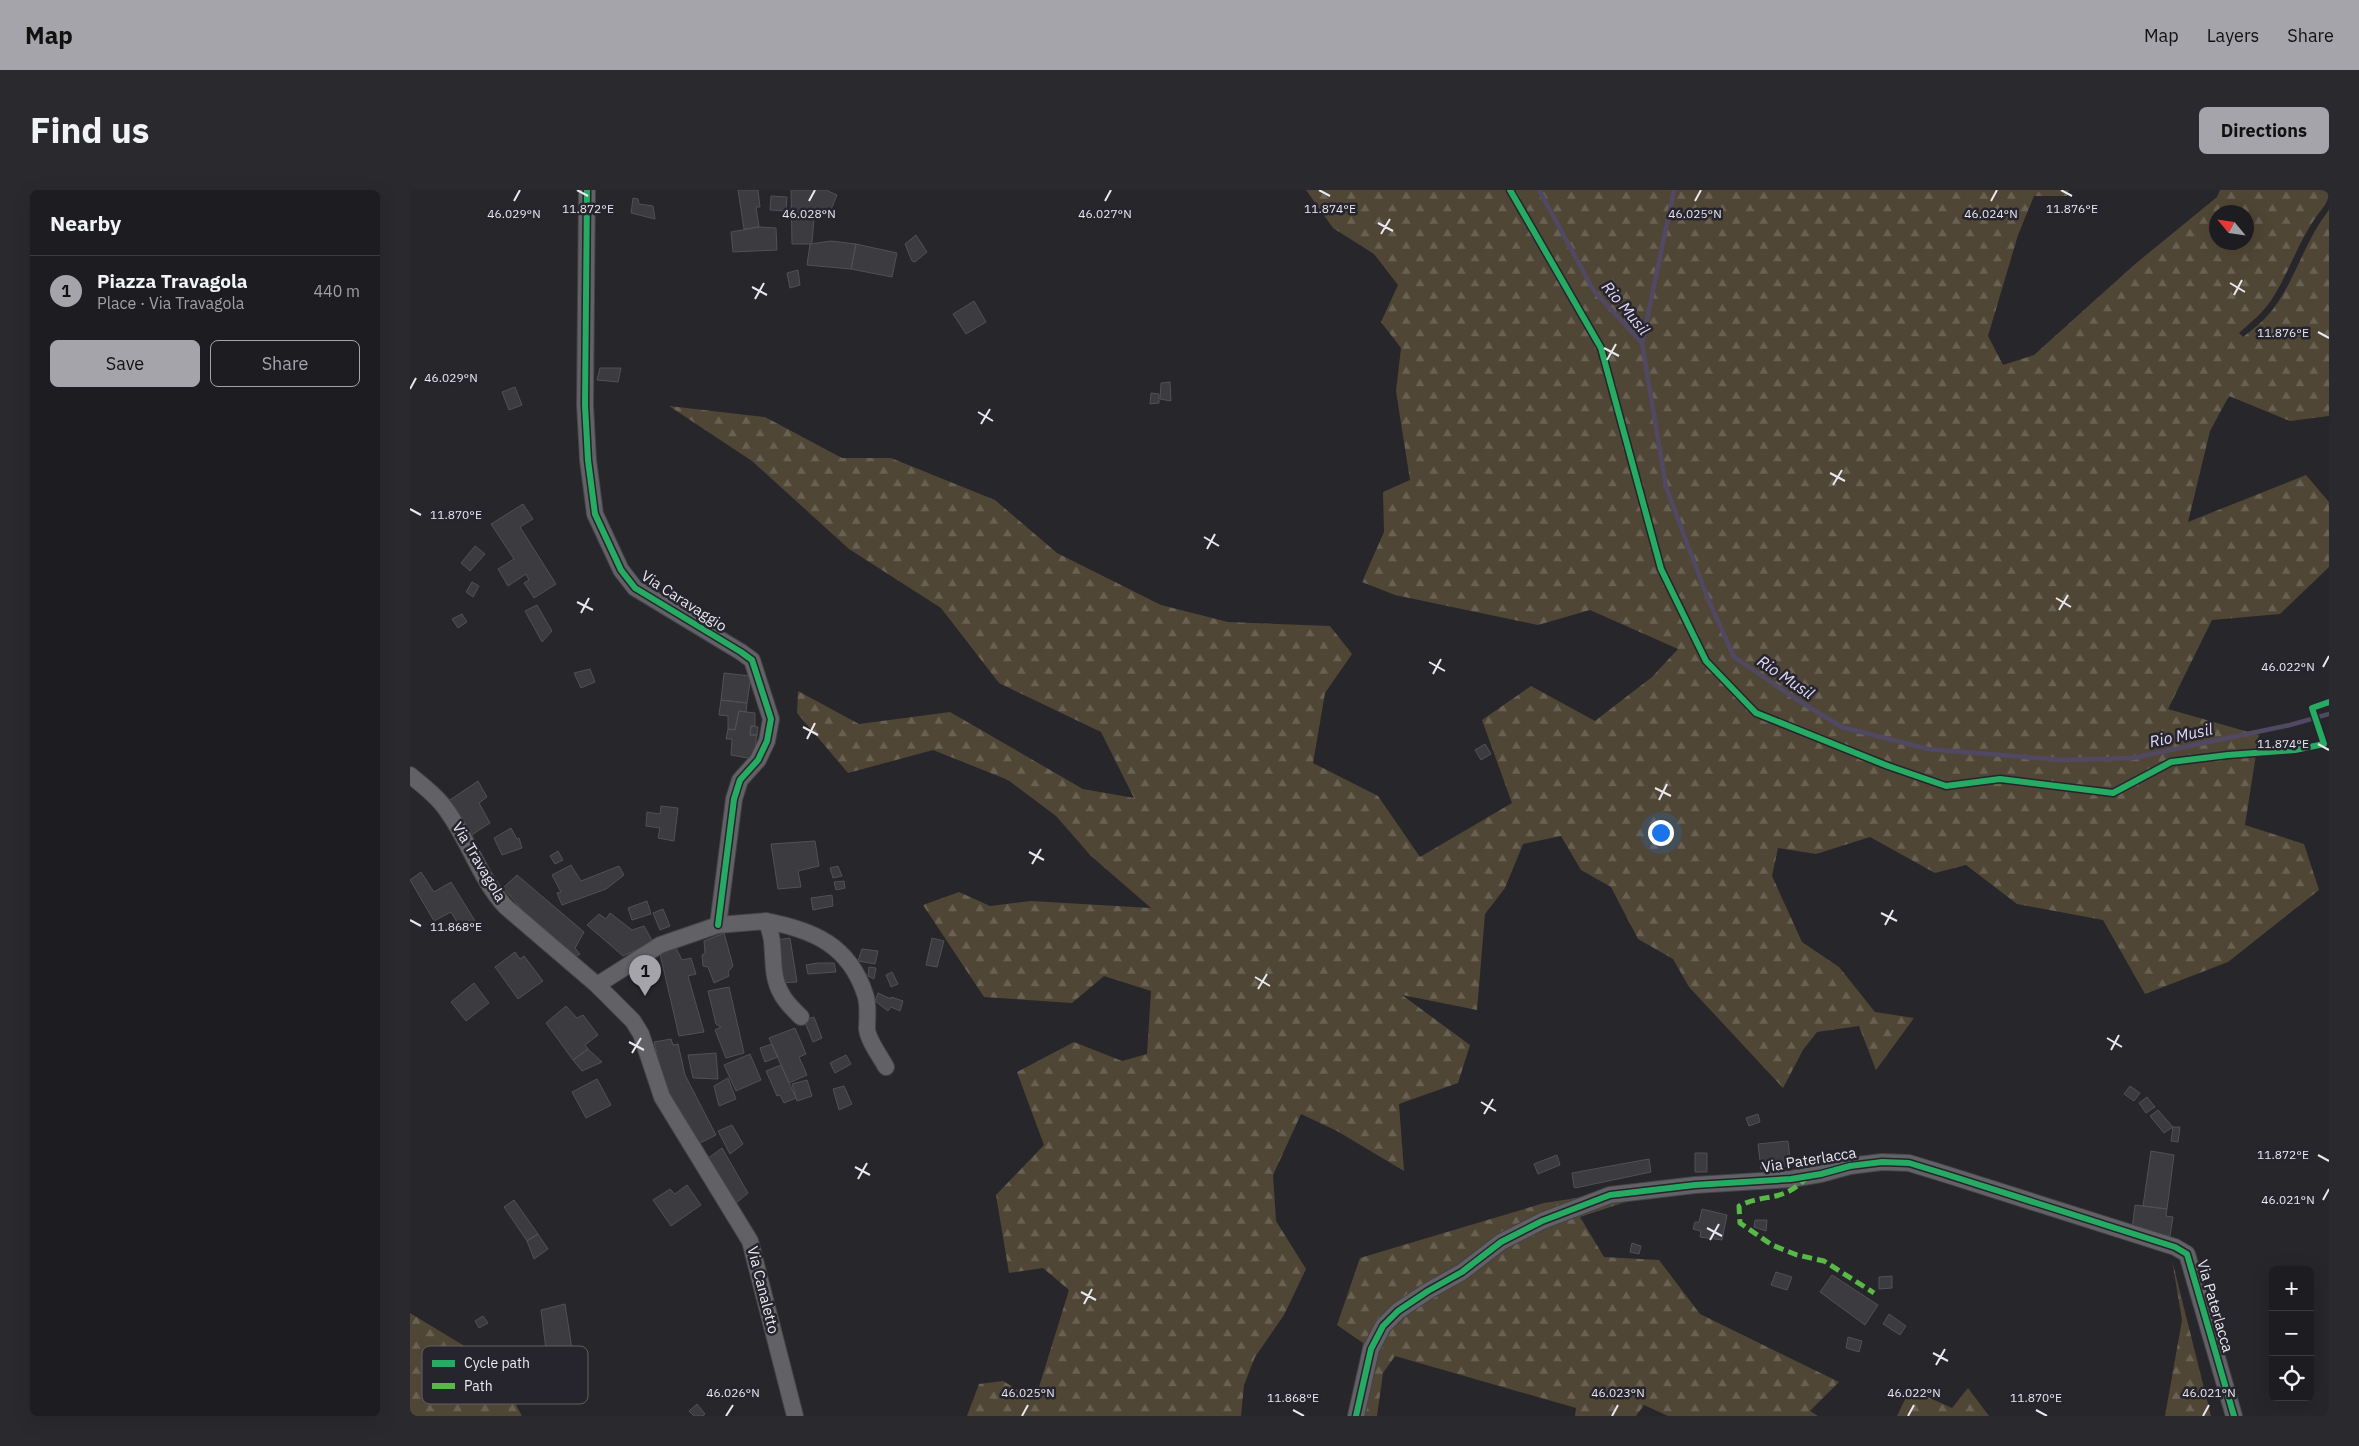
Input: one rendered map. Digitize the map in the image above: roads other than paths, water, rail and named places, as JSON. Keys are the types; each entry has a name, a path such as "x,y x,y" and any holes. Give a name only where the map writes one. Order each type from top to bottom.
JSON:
{"street":[{"name":"Via Caravaggio","path":"588,190 585,405 588,460 595,514 621,570 635,588 752,660 771,719 767,741 758,760 740,780 734,799 718,925"},
{"name":"Via Travagola","path":"410,775 441,803 453,820 488,884 500,901 597,984 633,1021 641,1034 662,1097"},
{"path":"766,921 772,933 775,978 780,993 801,1018"},
{"path":"597,984 653,949 718,925 766,921 797,927 824,940 842,953 856,970 866,996 867,1030 886,1067"},
{"name":"Via Canaletto","path":"662,1097 750,1241 795,1416"},
{"name":"Via Paterlacca","path":"1356,1416 1372,1349 1383,1326 1398,1311 1462,1272 1501,1242 1542,1221 1610,1195 1695,1185 1791,1179 1821,1174 1850,1166 1882,1162 1909,1163 1936,1171 2175,1247 2187,1254 2234,1416"}],"waterway":[{"name":"Rio Musil","path":"1539,190 1594,291 1642,343 1666,487 1708,599 1734,657 1799,701 1842,727 1928,749 2062,760 2133,758 2290,725 2329,714"},
{"path":"1642,343 1674,190"}],"place":[{"name":"Piazza Travagola","path":"645,996"}]}
